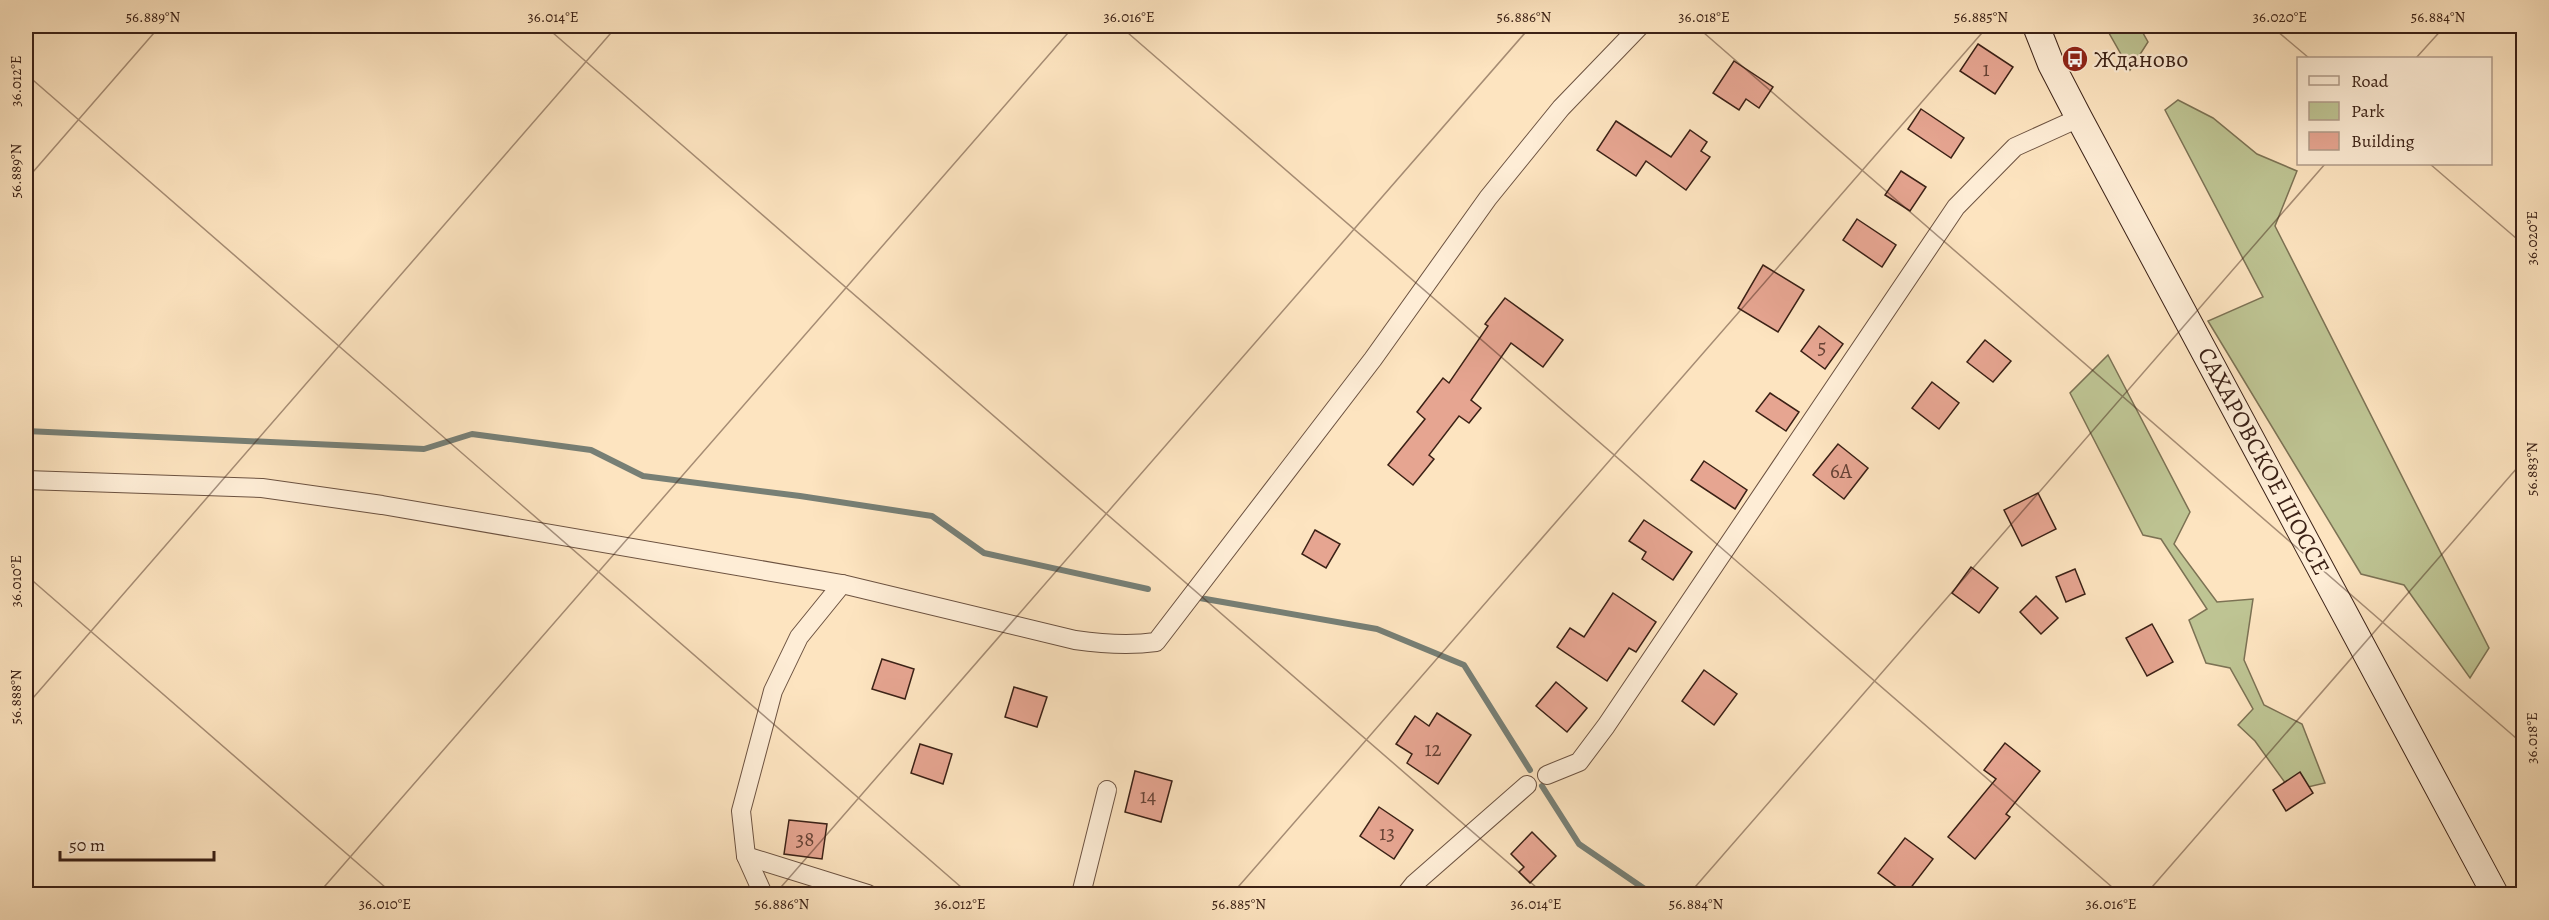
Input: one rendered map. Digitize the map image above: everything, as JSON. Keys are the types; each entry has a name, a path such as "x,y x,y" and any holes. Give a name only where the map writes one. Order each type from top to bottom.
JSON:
{"main road":[{"name":"САХАРОВСКОЕ ШОССЕ","path":"2036,26 2051,64 2079,118 2495,894"}],"street":[{"path":"26,480 262,488 382,505 842,584 1075,640 1106,645 1136,645 1155,642 1373,359 1488,198 1560,108 1640,26"},
{"path":"1547,775 1579,762 1606,726 1956,207 2015,147 2079,118"},
{"path":"763,894 746,856 741,811 773,691 799,637 842,584"},
{"path":"1406,894 1414,884 1527,784"},
{"path":"1081,894 1107,790"},
{"path":"746,856 868,894"}],"green space":[{"path":"2105,26 2139,26 2148,42 2130,70"},
{"path":"2178,100 2213,118 2257,154 2297,171 2275,226 2489,648 2470,678 2404,585 2361,574 2208,321 2263,297 2165,110"},
{"path":"2108,355 2190,512 2174,544 2217,602 2253,599 2244,660 2264,705 2302,724 2325,783 2291,791 2255,741 2238,725 2253,709 2230,668 2206,663 2189,620 2207,609 2161,539 2143,535 2070,393"}],"building":[{"path":"1978,44 2013,67 1995,94 1960,71"},
{"path":"1734,61 1773,87 1759,108 1746,99 1739,110 1713,93"},
{"path":"1921,109 1964,138 1951,158 1908,129"},
{"path":"1616,121 1671,157 1690,130 1707,142 1701,151 1710,157 1686,190 1646,161 1636,176 1597,150"},
{"path":"1901,171 1926,187 1910,211 1885,195"},
{"path":"1857,219 1896,245 1882,267 1843,240"},
{"path":"1763,265 1804,290 1778,332 1738,308"},
{"path":"1505,298 1563,340 1543,367 1511,343 1471,400 1481,408 1469,423 1459,416 1429,455 1434,459 1413,485 1388,465 1425,419 1417,412 1443,378 1449,383 1488,326 1485,324"},
{"path":"1819,326 1843,344 1825,369 1801,351"},
{"path":"1985,340 2011,361 1993,382 1967,362"},
{"path":"1932,382 1959,403 1939,429 1912,408"},
{"path":"1770,393 1799,412 1786,431 1756,411"},
{"path":"1838,444 1868,468 1844,499 1813,475"},
{"path":"1704,461 1747,490 1735,509 1691,480"},
{"path":"2038,493 2056,529 2022,546 2004,510"},
{"path":"1644,520 1692,552 1673,580 1642,559 1646,552 1629,541"},
{"path":"1315,530 1340,544 1326,568 1302,554"},
{"path":"1971,567 1998,588 1979,613 1952,593"},
{"path":"2075,569 2085,594 2066,602 2056,577"},
{"path":"1613,593 1656,622 1636,652 1629,648 1607,681 1557,647 1570,628 1584,637"},
{"path":"2036,596 2058,618 2041,634 2020,612"},
{"path":"2152,624 2173,662 2147,676 2126,638"},
{"path":"882,659 914,669 905,699 872,689"},
{"path":"1704,670 1737,694 1714,725 1682,701"},
{"path":"1556,682 1587,708 1567,732 1536,706"},
{"path":"1014,687 1047,697 1037,727 1005,717"},
{"path":"1437,713 1471,735 1438,784 1407,763 1412,754 1396,744 1415,716 1429,726"},
{"path":"2005,743 2040,771 2006,814 2010,817 1975,859 1948,837 1996,779 1984,770"},
{"path":"920,744 952,754 943,784 911,773"},
{"path":"1135,771 1172,781 1161,822 1125,812"},
{"path":"2300,772 2313,793 2286,811 2273,790"},
{"path":"1379,807 1413,830 1394,859 1360,836"},
{"path":"789,820 827,824 822,859 784,854"},
{"path":"1532,832 1556,856 1530,883 1519,872 1524,867 1511,854"},
{"path":"1905,838 1933,859 1906,894 1878,873"}],"waterway":[{"path":"26,431 424,449 472,434 591,450 643,476 932,516 984,553 1148,589"},
{"path":"1194,597 1377,629 1464,665 1530,770"},
{"path":"1542,786 1579,844 1652,894"}],"place":[{"name":"Жданово","path":"2075,59"}]}
